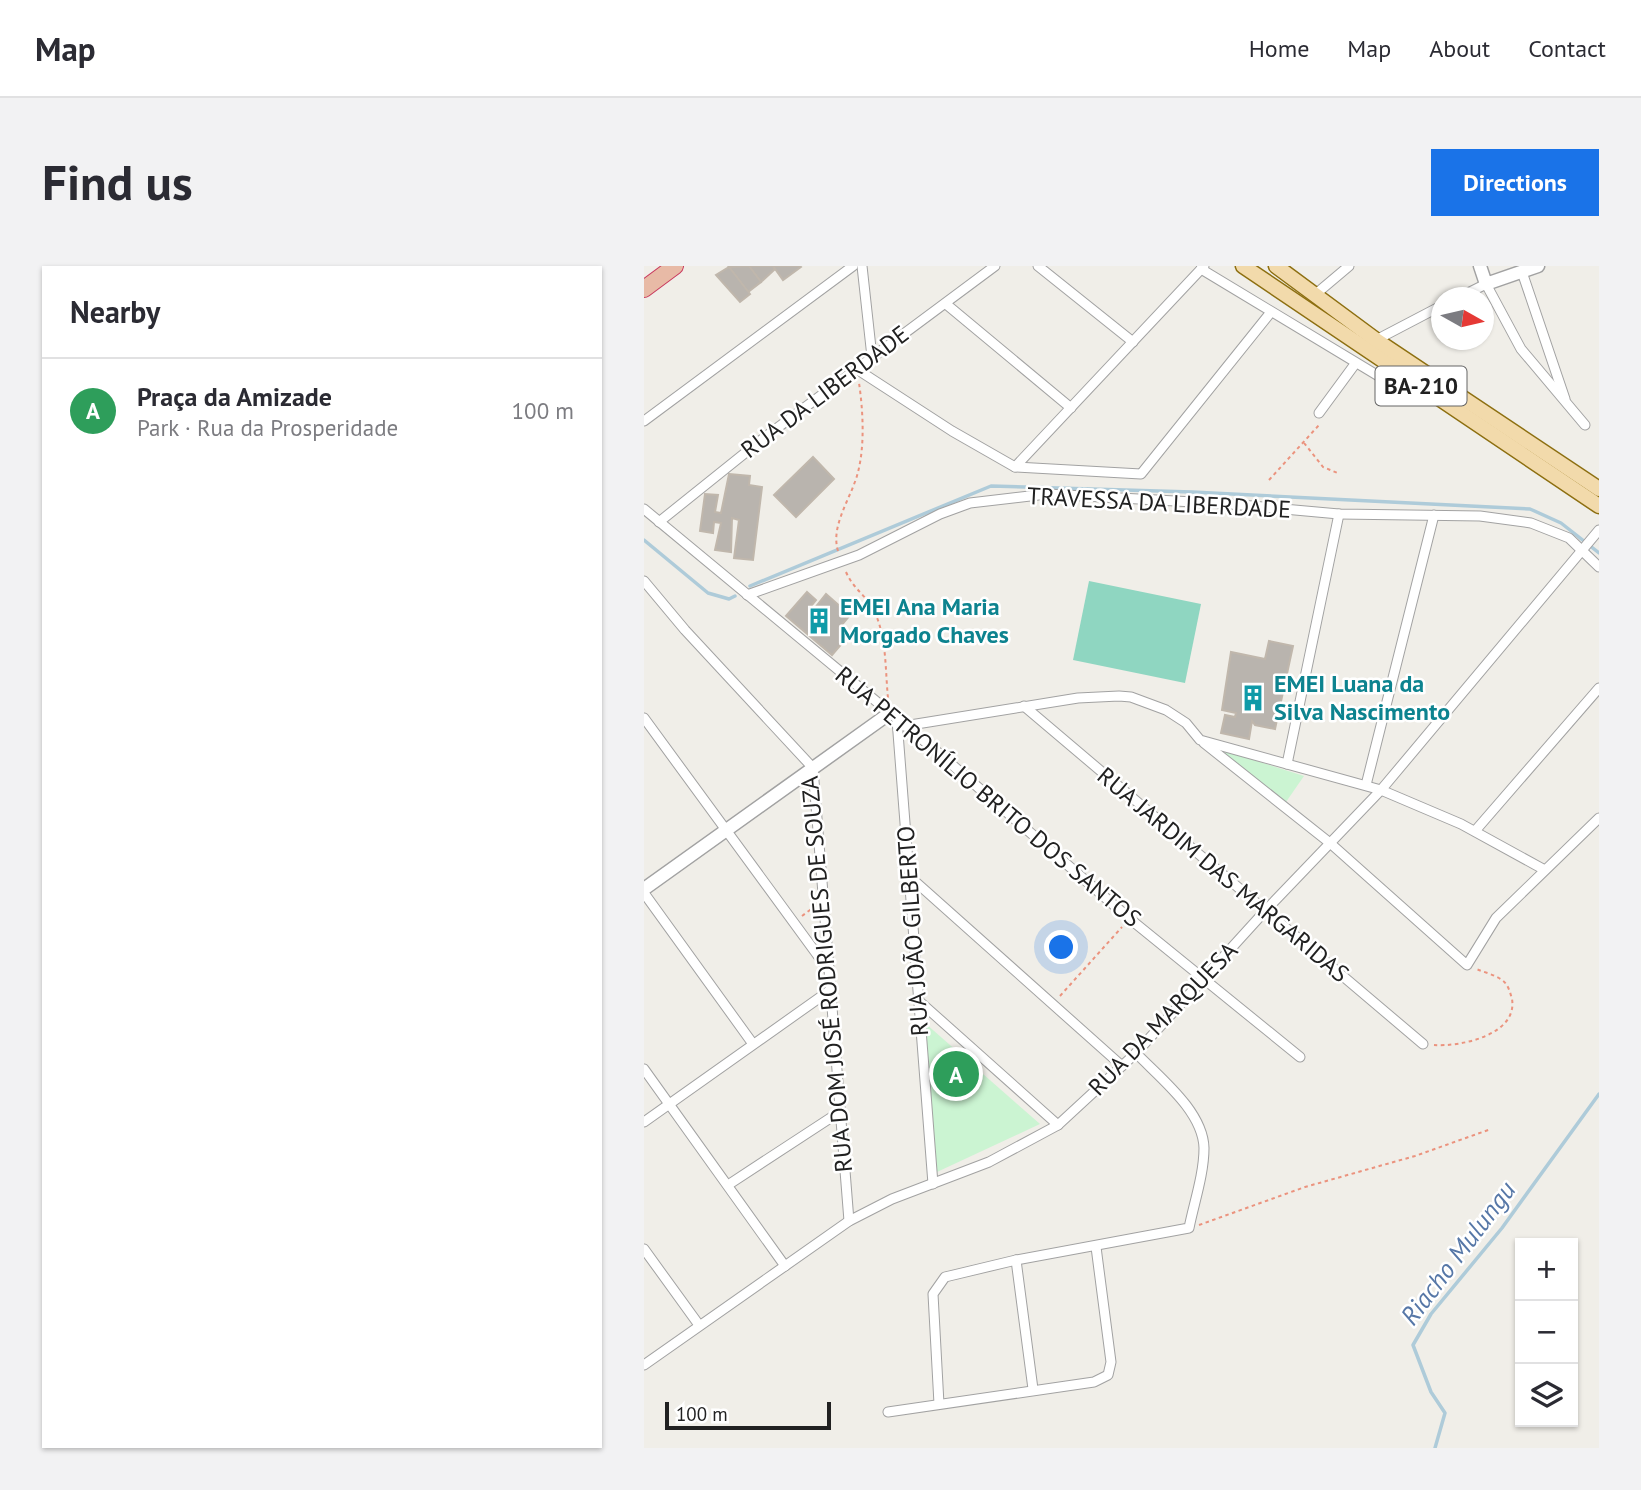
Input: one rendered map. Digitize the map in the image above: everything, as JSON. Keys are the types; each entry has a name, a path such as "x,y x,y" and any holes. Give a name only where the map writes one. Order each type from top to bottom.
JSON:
{"highway":[{"path":"644,289 675,266"}],"main road":[{"name":"BA-210","path":"1243,266 1599,506"},
{"name":"BA-210","path":"1276,266 1317,293 1376,340 1599,489"}],"street":[{"path":"644,421 853,266"},
{"path":"862,266 872,357"},
{"name":"RUA DA LIBERDADE","path":"659,522 765,437 995,266"},
{"path":"1038,266 1133,342"},
{"path":"1317,293 1349,266"},
{"path":"1480,266 1486,284 1521,349 1585,425"},
{"path":"1480,287 1538,266"},
{"path":"1015,467 1202,267 1355,364 1405,391 1411,392 1419,384"},
{"path":"1522,272 1567,405"},
{"path":"946,304 1071,408"},
{"path":"1376,340 1431,311"},
{"path":"858,370 952,431 1015,467 1142,474 1271,312"},
{"path":"1319,413 1355,364"},
{"name":"TRAVESSA DA LIBERDADE","path":"747,594 841,561 960,507 1018,495 1102,496 1339,513 1480,516 1531,523 1569,538 1599,567"},
{"name":"RUA PETRONÍLIO BRITO DOS SANTOS","path":"644,509 897,720 1129,919 1300,1057"},
{"path":"1287,764 1339,513"},
{"path":"1366,785 1434,515"},
{"name":"RUA DA MARQUESA","path":"644,1365 849,1221 989,1162 1058,1125 1136,1054 1265,911 1381,790 1596,533"},
{"name":"RUA DOM JOSÉ RODRIGUES DE SOUZA","path":"644,581 685,630 813,768 838,1113 849,1221"},
{"path":"1475,831 1599,688"},
{"path":"753,1044 644,891 813,768 897,720 1078,698 1131,697 1166,710 1186,723 1200,740 1330,843 1467,965 1496,918 1599,818"},
{"name":"RUA JARDIM DAS MARGARIDAS","path":"1024,706 1423,1044"},
{"path":"644,718 828,969"},
{"name":"RUA JOÃO GILBERTO","path":"897,720 933,1184"},
{"path":"1200,740 1381,790 1475,831 1544,869"},
{"path":"909,876 1122,1066"},
{"path":"644,1122 829,991"},
{"path":"919,1001 1058,1125"},
{"path":"939,1404 933,1294 945,1277 1016,1260 1189,1228 1203,1156 1200,1130 1183,1104 1136,1054"},
{"path":"644,1069 785,1266"},
{"path":"728,1185 838,1113"},
{"path":"888,1412 1094,1381 1108,1375 1110,1369 1096,1247"},
{"path":"644,1248 699,1325"},
{"path":"1016,1260 1033,1389"}],"path":[{"path":"858,370 862,401 858,472 834,538 851,584 870,604 880,624 897,720"},
{"path":"1269,480 1319,425 1319,413"},
{"path":"1303,442 1323,467 1340,474"},
{"path":"792,922 824,901"},
{"path":"1053,1005 1129,919"},
{"path":"1423,1044 1458,1044 1482,1038 1506,1022 1512,1007 1509,990 1503,981 1467,965"},
{"path":"1189,1228 1305,1187 1415,1157 1491,1129"}],"green space":[{"path":"1089,581 1201,604 1185,683 1073,660"},
{"path":"1219,749 1304,776 1286,802"},
{"path":"925,1023 1040,1124 937,1172"}],"building":[{"path":"749,266 773,266 775,269 761,282"},
{"path":"749,266 761,282 748,292 729,267"},
{"path":"773,266 800,266 801,267 783,280"},
{"path":"729,267 750,294 740,302 716,275"},
{"path":"813,457 834,479 796,517 774,495"},
{"path":"729,474 750,476 749,485 762,487 753,560 734,558 739,520 732,518 731,552 715,550 721,523 714,522 713,533 700,531 705,494 718,495 715,512 721,513"},
{"name":"EMEI Ana Maria Morgado Chaves","path":"807,592 816,600 811,606 814,609 826,594 850,615 840,627 849,635 832,655 786,616"},
{"name":"EMEI Luana da Silva Nascimento","path":"1269,641 1293,646 1275,729 1255,725 1252,721 1249,739 1221,733 1225,715 1235,717 1236,713 1222,710 1231,652 1265,659"}],"waterway":[{"path":"750,586 991,486 1192,492 1530,509 1561,523 1599,553"},
{"path":"644,540 708,593 729,599 735,596"},
{"name":"Riacho Mulungu","path":"1435,1448 1445,1413 1431,1392 1413,1345 1431,1314 1502,1228 1599,1094"}],"place":[{"name":"EMEI Ana Maria Morgado Chaves","path":"819,621"},
{"name":"EMEI Luana da Silva Nascimento","path":"1253,698"},
{"name":"Praça da Amizade","path":"956,1074"}]}
